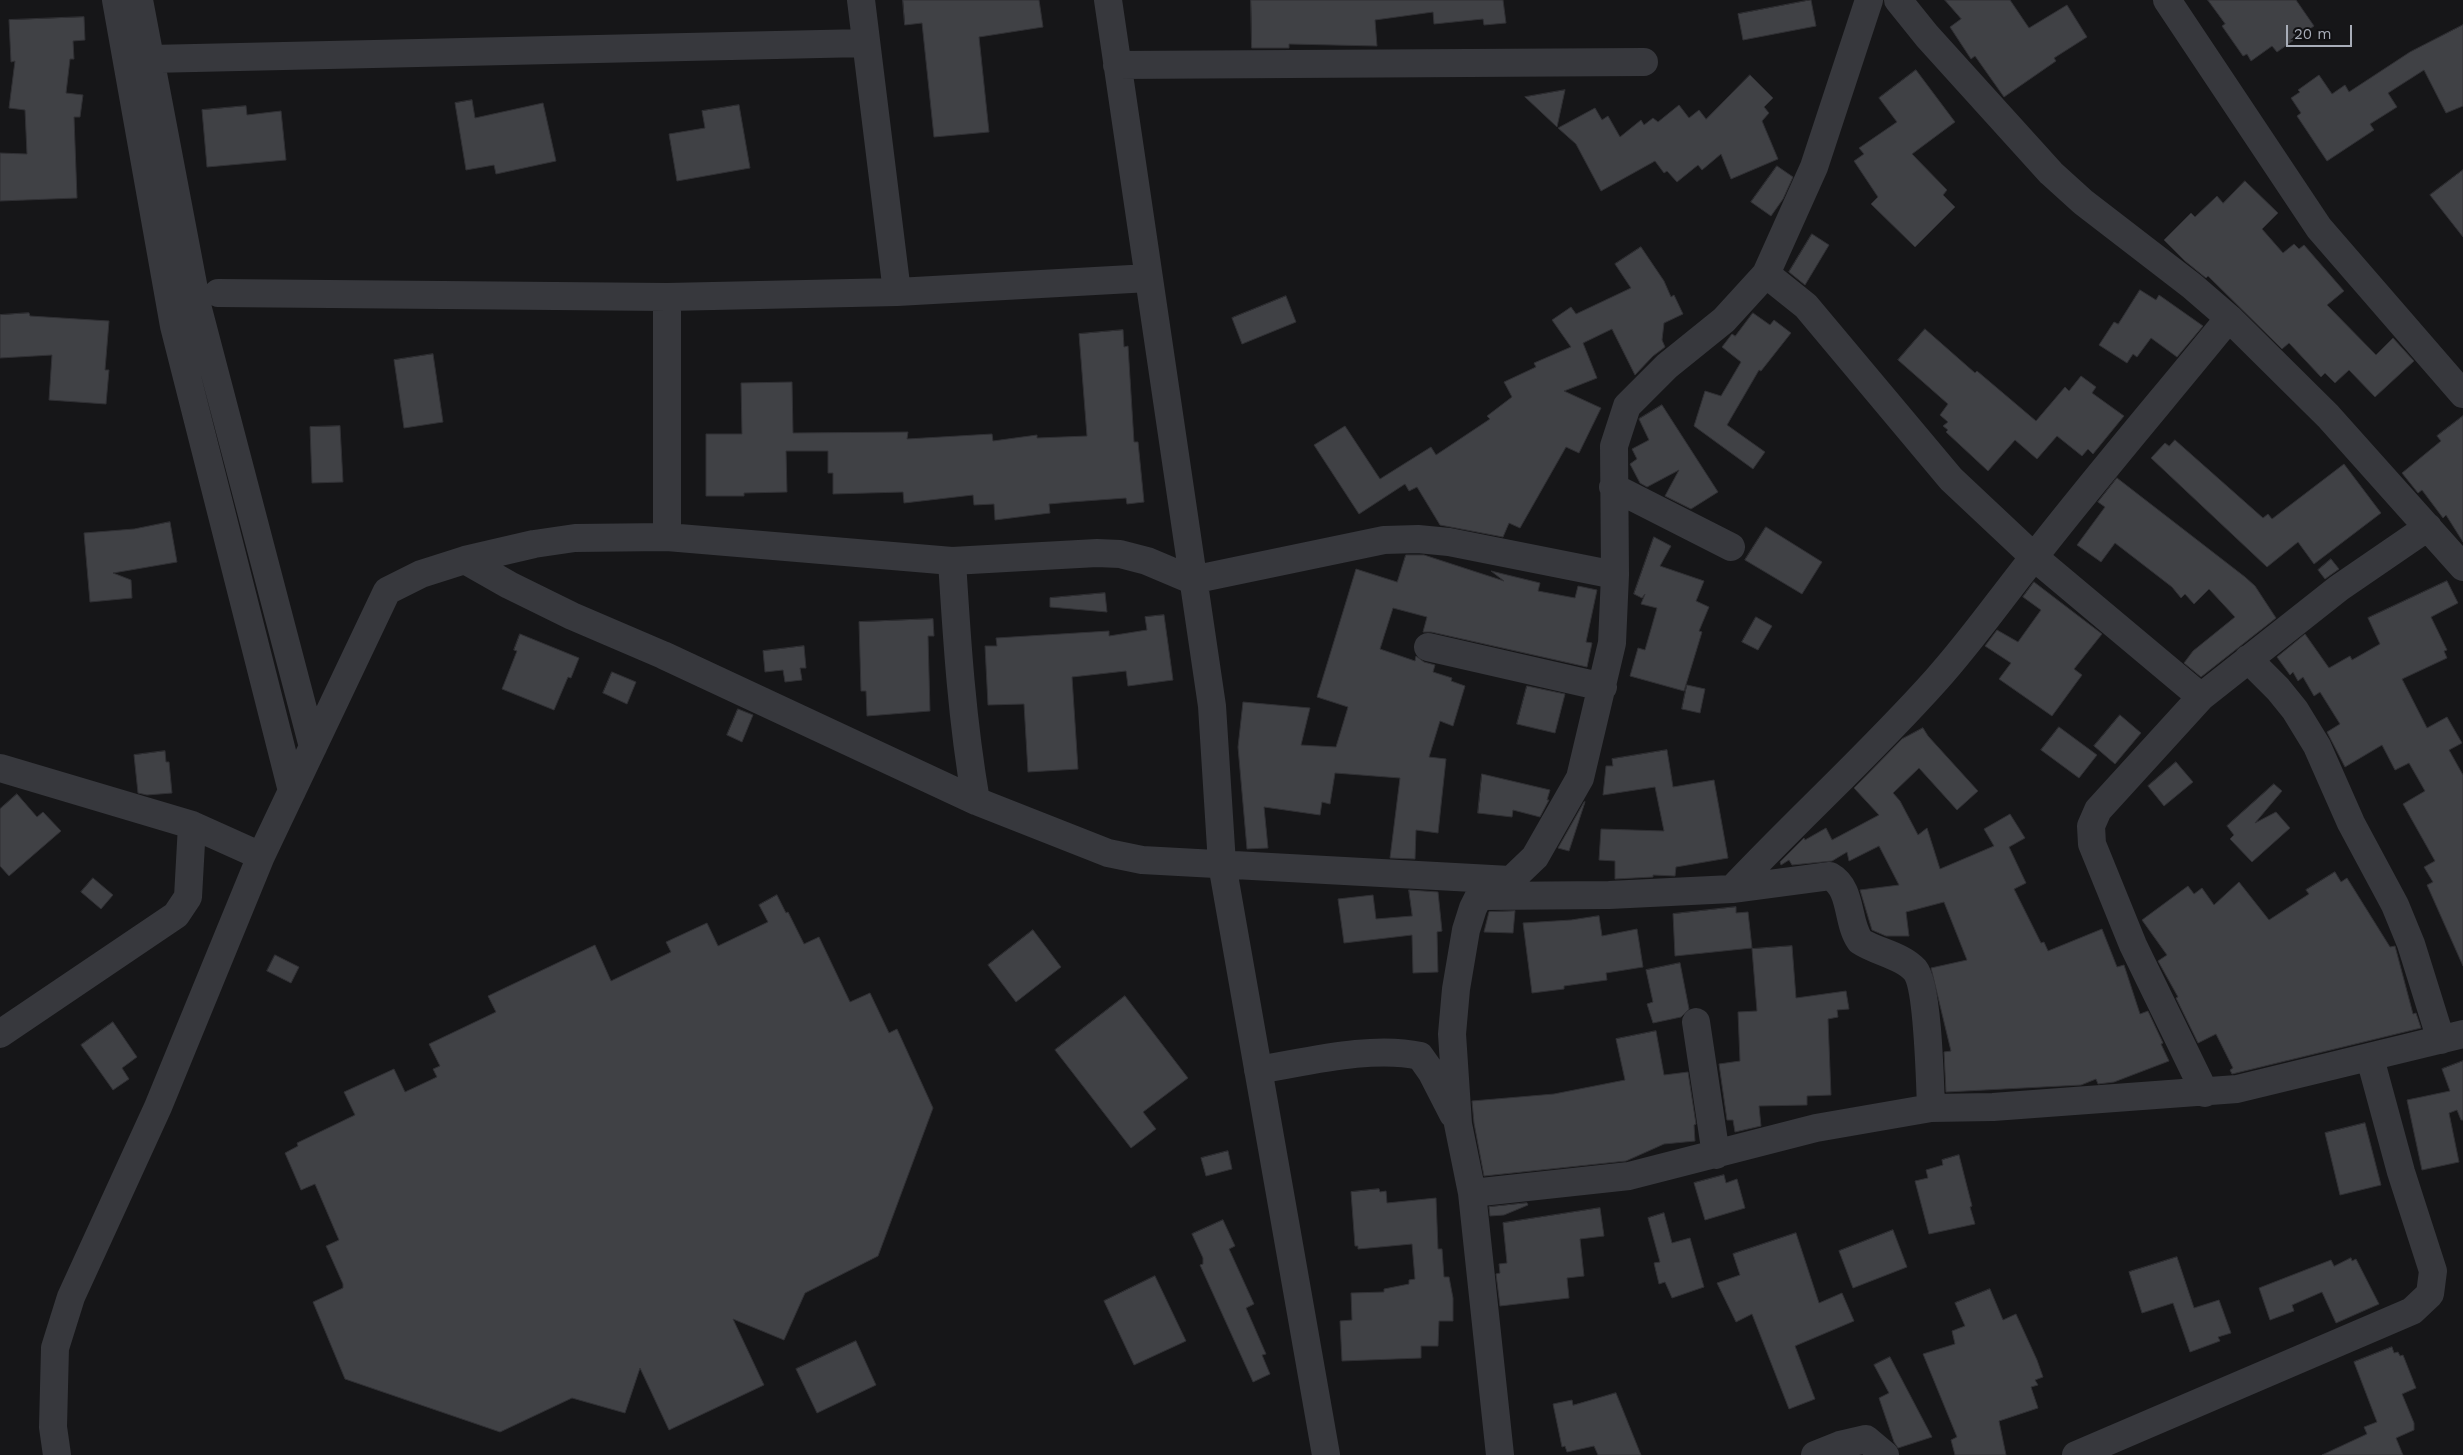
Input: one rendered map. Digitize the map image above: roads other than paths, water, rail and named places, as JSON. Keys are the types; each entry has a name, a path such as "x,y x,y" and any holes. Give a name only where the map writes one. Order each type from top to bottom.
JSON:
{"street":[{"path":"116,0 174,326 292,791"},
{"path":"139,0 197,304 312,747"},
{"path":"861,0 897,292"},
{"path":"1108,0 1212,706 1222,864 1326,1455"},
{"path":"1500,1455 1472,1193 1458,1124 1452,1034 1456,989 1466,930 1479,896 1511,880 1535,857 1580,778 1612,643 1615,575 1614,446 1628,406 1667,366 1724,320 1766,274 1814,167 1869,0"},
{"path":"1898,0 1940,51 2051,174 2083,202 2192,286 2229,318 2328,416 2463,567"},
{"path":"2166,0 2319,228 2463,394"},
{"path":"150,59 865,43"},
{"path":"1117,65 1644,62"},
{"path":"1766,274 1806,306 1951,479 2034,557 2201,696"},
{"path":"218,293 667,297 897,292 1149,278"},
{"path":"667,297 667,538"},
{"path":"1732,889 1881,739 1937,679 2229,318"},
{"path":"1613,487 1731,547"},
{"path":"2205,1093 2133,945 2092,844 2091,826 2098,810 2201,696 2339,588 2428,527"},
{"path":"57,1455 53,1428 55,1348 71,1297 158,1107 260,856 387,591 421,574 465,560 534,544 575,538 667,538 952,561 1097,553 1120,554 1147,561 1192,580 1384,540 1418,539 1449,542 1615,575"},
{"path":"465,560 509,585 572,616 663,655 976,801 1108,853 1142,860 1511,880"},
{"path":"952,561 959,683 966,745 976,801"},
{"path":"1428,647 1603,687"},
{"path":"1472,1193 1629,1176 1816,1128 1931,1108 1993,1107 2205,1093 2238,1089 2452,1037 2395,905 2350,823 2316,746 2295,710 2278,689 2248,659"},
{"path":"0,768 192,824 260,856"},
{"path":"0,1034 176,915 188,897 192,824"},
{"path":"1479,896 1609,895 1732,889 1830,876 1838,881 1860,941 1908,964 1915,970 1920,980 1926,1025 1931,1108"},
{"path":"1696,1022 1716,1155"},
{"path":"1258,1070 1376,1052 1404,1052 1420,1056 1432,1073 1458,1124"},
{"path":"2076,1455 2412,1310 2430,1294 2433,1271 2401,1172 2370,1058"},
{"path":"1815,1455 1840,1444 1866,1439 1885,1455"}]}
